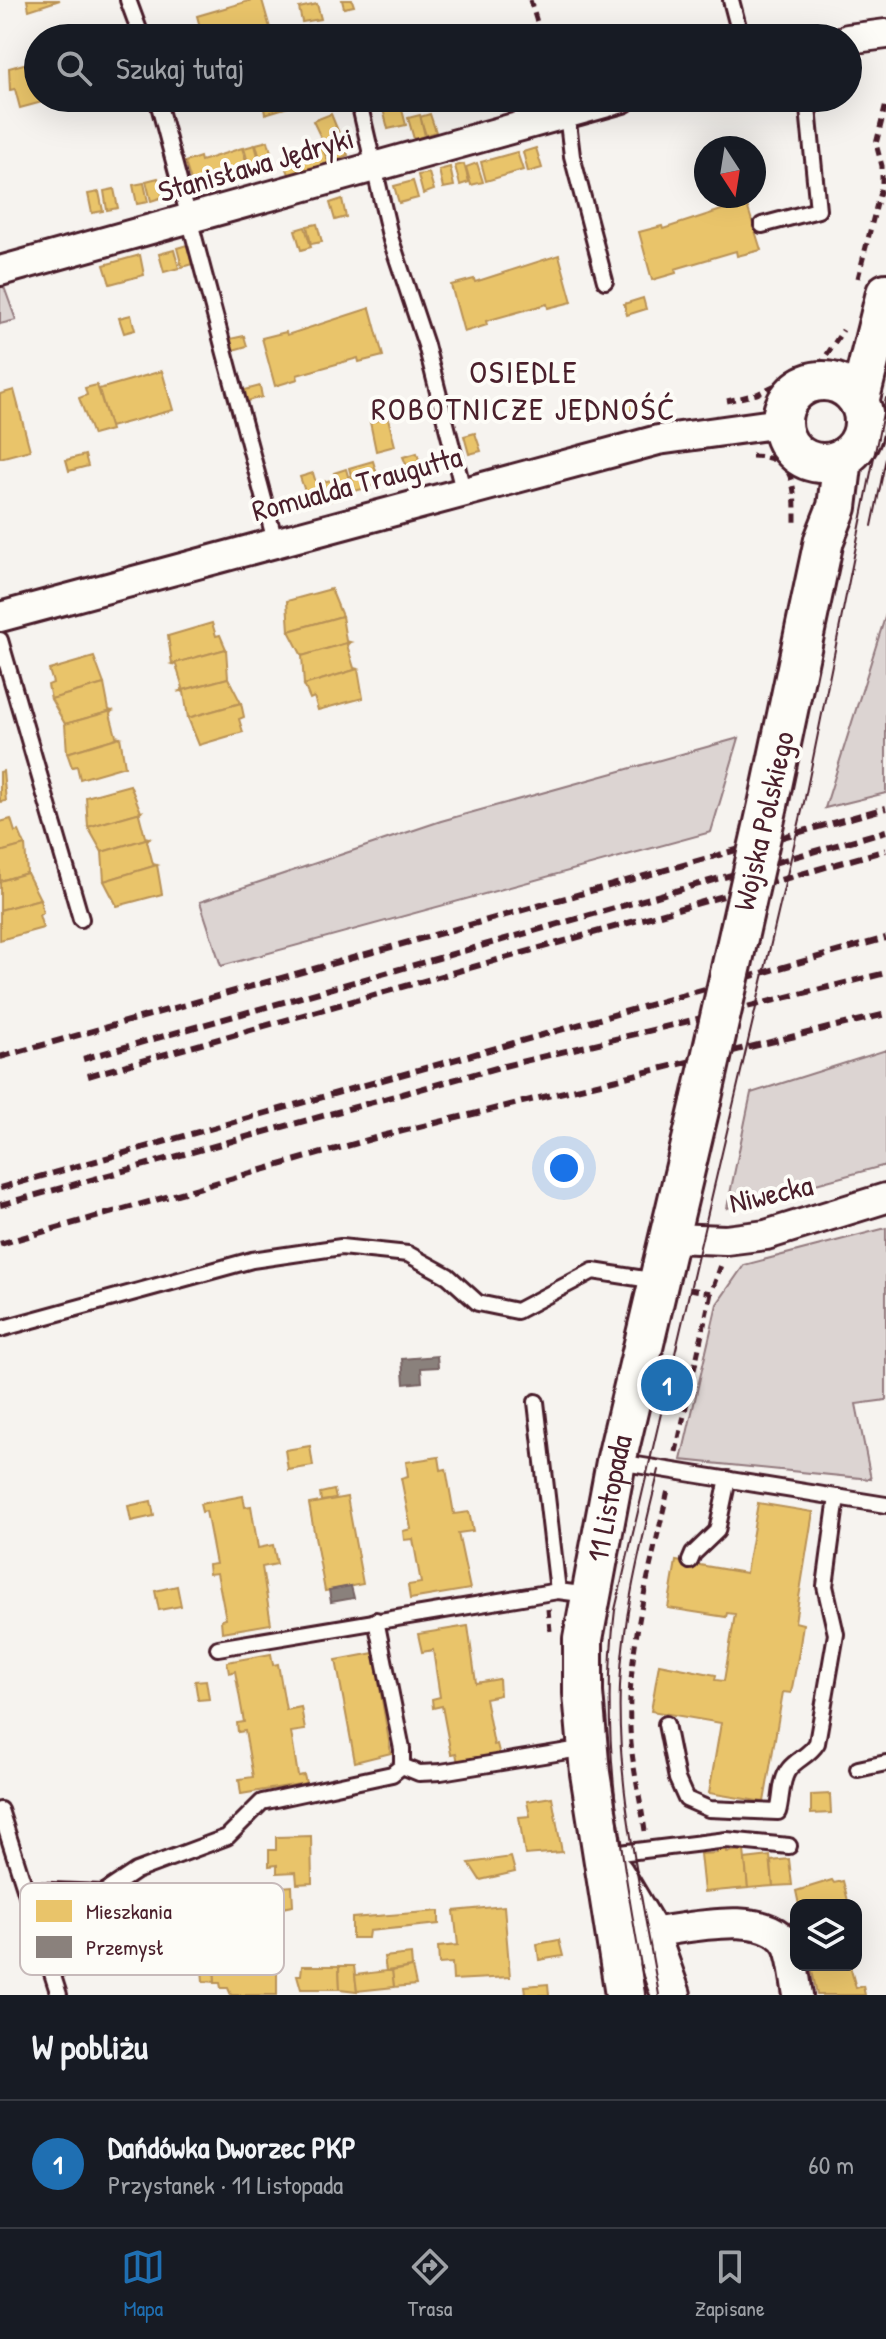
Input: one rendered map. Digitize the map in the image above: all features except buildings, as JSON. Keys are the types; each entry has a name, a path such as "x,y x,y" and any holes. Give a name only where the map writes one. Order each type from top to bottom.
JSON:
{"main road":[{"path":"827,382 860,327 871,288"},
{"path":"859,402 846,388 816,382 796,392 788,401 782,423 785,437 804,458 826,463 843,458 854,448 863,431 859,402 868,377 860,327"},
{"name":"Wojska Polskiego","path":"804,458 824,540"},
{"name":"Wojska Polskiego","path":"701,1102 824,540 837,507 843,458"},
{"name":"11 Listopada","path":"625,1995 588,1748 583,1639 574,1593 616,1462 701,1102"},
{"name":"11 Listopada","path":"602,1855 649,1933 671,1995"}],"street":[{"path":"862,37 886,34"},
{"name":"Stanisława Jędryki","path":"0,271 574,112"},
{"name":"Romualda Traugutta","path":"0,617 658,440 782,423"},
{"name":"Niwecka","path":"670,1238 726,1240 766,1235 886,1198"},
{"path":"649,1933 751,1923 772,1928 788,1947 798,1995"}],"lane":[{"path":"128,0 137,24"},
{"path":"731,0 737,24"},
{"path":"161,112 275,541"},
{"path":"362,112 391,240 426,345 463,490"},
{"path":"762,225 818,210 808,112"},
{"path":"567,114 572,156 605,281"},
{"path":"0,640 81,919"},
{"path":"0,1329 252,1260 341,1247 408,1254 448,1276 478,1303 517,1311 593,1271 659,1282"},
{"path":"218,1648 376,1620 574,1593 536,1402"},
{"path":"616,1462 886,1505"},
{"path":"690,1561 693,1554 717,1531 728,1479"},
{"path":"666,1724 677,1779 686,1799 709,1809 778,1812 784,1778 791,1767 809,1756 817,1743 836,1634 825,1586 837,1497"},
{"path":"376,1620 402,1749 402,1766"},
{"path":"402,1766 419,1773 441,1772 588,1748"},
{"path":"858,1769 886,1763"},
{"path":"118,1883 136,1871 227,1837 262,1802 392,1774 402,1766"},
{"path":"0,1810 26,1883"},
{"path":"602,1855 648,1847 727,1840 789,1846"},
{"path":"53,1975 59,1995"}],"path":[{"path":"530,0 538,24"},
{"path":"871,288 882,184 882,166 876,144 886,104"},
{"path":"738,399 757,394 822,362 860,327"},
{"path":"648,1847 634,1769 630,1698 640,1617 711,1293"}],"shaded area":[{"path":"3,284 16,320 0,324 0,285"},
{"path":"886,614 886,793 825,808"},
{"path":"739,738 711,832 221,966 200,902 441,821"},
{"path":"886,1050 886,1165 727,1208 751,1093"},
{"path":"886,1228 886,1400 856,1404 871,1479 681,1460 717,1304 744,1265"}],"tram line":[{"path":"646,1995 622,1851 612,1756 611,1659 615,1610 805,798 886,398"},
{"path":"872,526 886,458"},
{"path":"659,1470 625,1631 620,1725 626,1802 659,1995"}],"railway":[{"path":"0,1057 886,808"},
{"path":"83,1059 886,831"},
{"path":"88,1076 886,850"},
{"path":"0,1188 886,938"},
{"path":"0,1205 500,1067 886,973"},
{"path":"0,1244 382,1136 886,1014"}],"place":[{"name":"Dańdówka Dworzec PKP","path":"667,1385"}],"district":[{"name":"OSIEDLE ROBOTNICZE JEDNOŚĆ","path":"524,390"}]}
